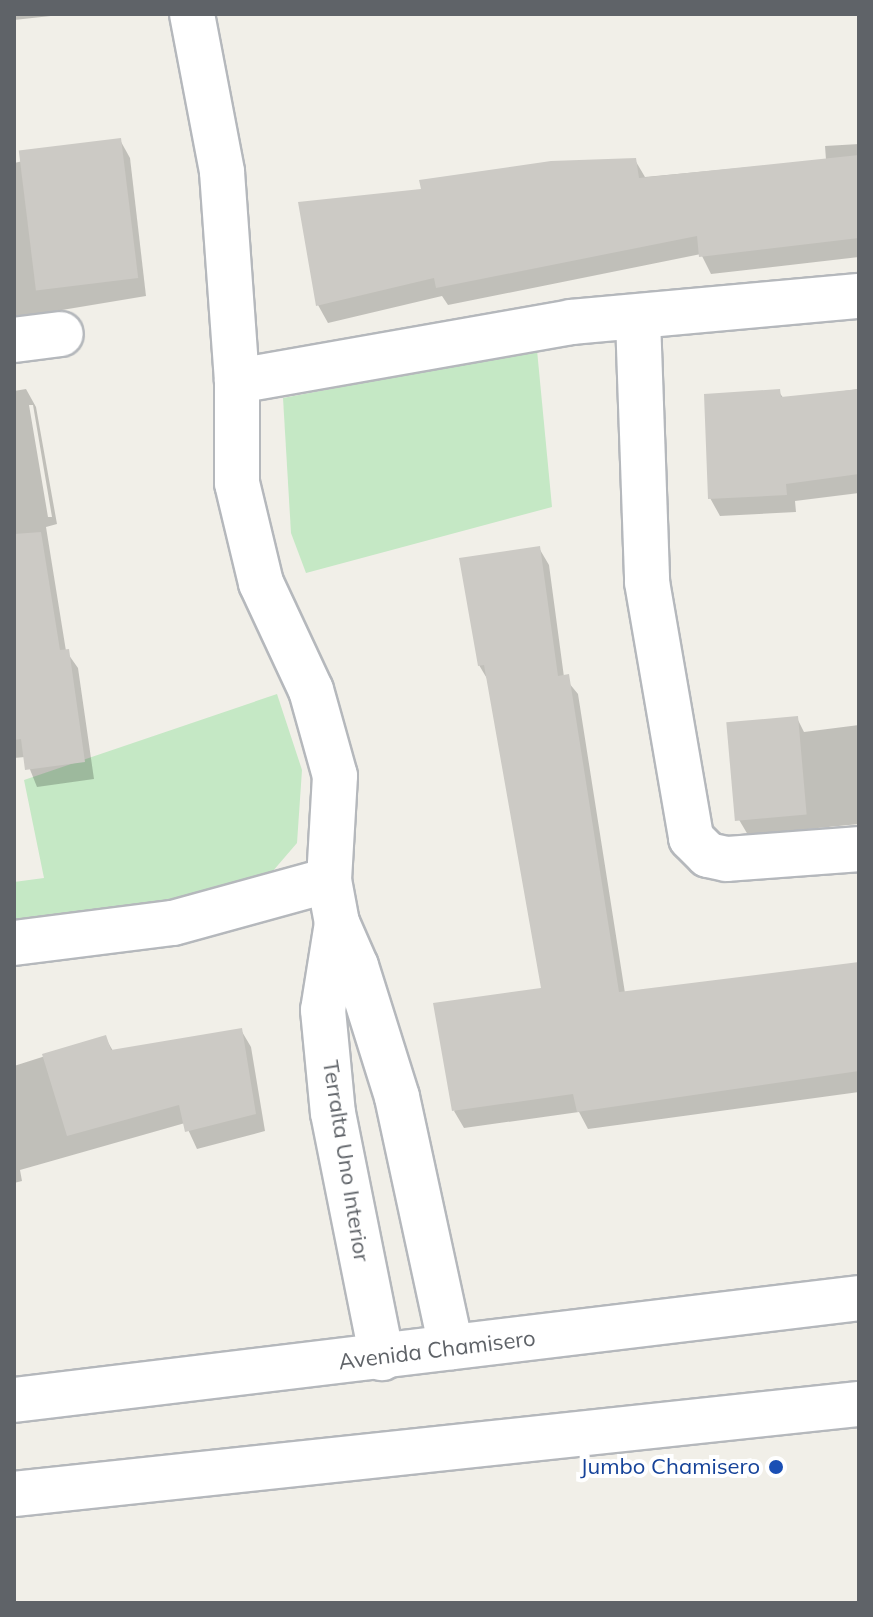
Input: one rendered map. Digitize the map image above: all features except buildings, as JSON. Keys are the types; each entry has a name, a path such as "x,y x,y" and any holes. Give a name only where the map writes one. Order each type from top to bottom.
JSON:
{"street":[{"path":"192,14 222,172 237,381 237,483 261,583 311,690 335,776 329,880 337,923 356,966 397,1097 451,1347"},
{"path":"237,381 571,322 638,319 859,296"},
{"path":"638,319 647,582 691,838 708,855 727,859 859,849"},
{"path":"14,340 61,334"},
{"path":"14,943 173,923 329,880"},
{"name":"Terralta Uno Interior","path":"337,923 323,1010 333,1113 382,1358"},
{"name":"Avenida Chamisero","path":"14,1400 382,1358 859,1298"},
{"path":"14,1494 859,1404"}],"green space":[{"path":"537,350 552,507 306,573 291,533 283,398"},
{"path":"277,694 302,770 297,843 266,879 118,911 14,922 14,882 44,878 24,780"}],"place":[{"name":"Jumbo Chamisero","path":"776,1467"}]}
